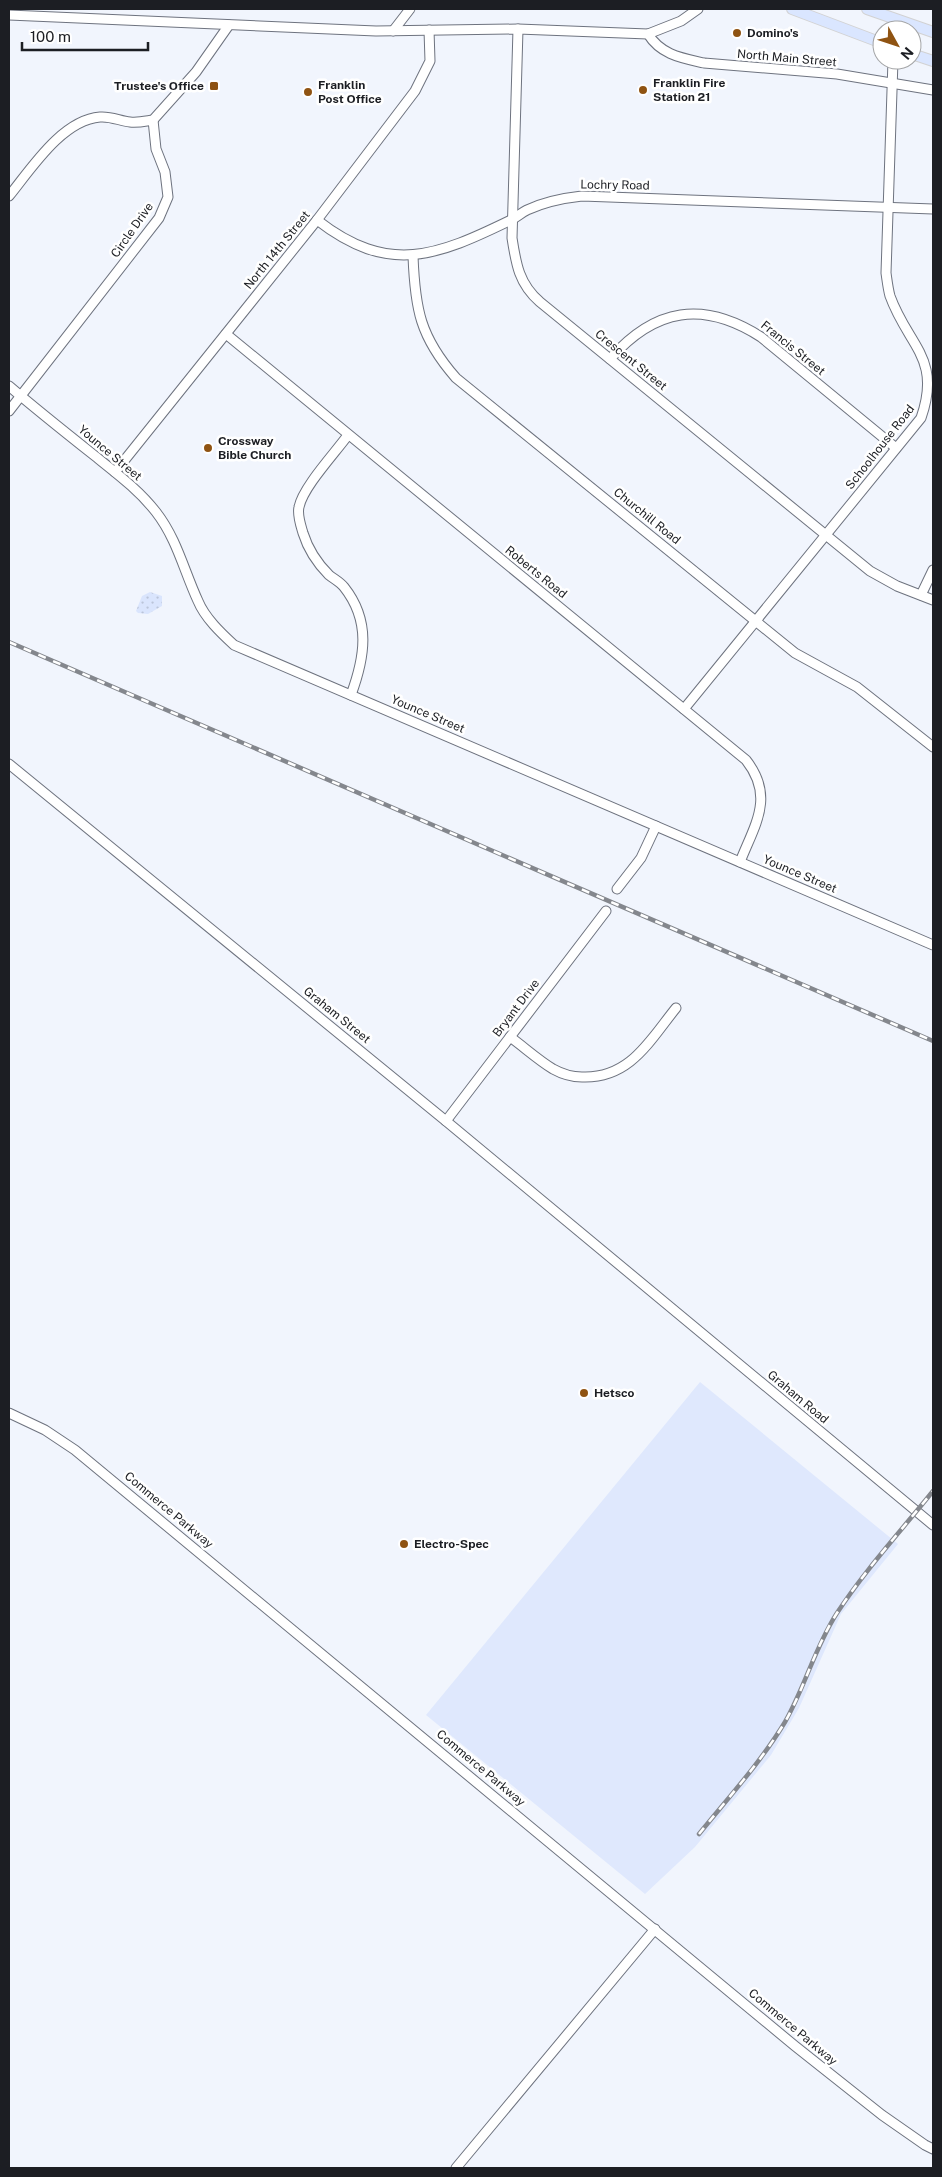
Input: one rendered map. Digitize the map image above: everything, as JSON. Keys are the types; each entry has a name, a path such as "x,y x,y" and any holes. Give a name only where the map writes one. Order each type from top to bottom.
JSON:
{"main road":[{"path":"792,9 872,39"},
{"path":"867,9 886,20"}],"street":[{"path":"114,18 122,9"},
{"path":"393,31 410,9"},
{"path":"9,15 393,31 518,29 648,34 681,21 698,9"},
{"path":"9,196 57,138 79,124 98,117 108,117 130,122 153,120 196,72 229,25"},
{"name":"Crescent Street","path":"518,29 512,238 516,265 526,288 540,302 870,571 897,586 933,600"},
{"name":"North 14th Street","path":"115,472 317,220 416,90 430,61 429,30"},
{"name":"North Main Street","path":"648,34 662,50 684,59 704,63 837,74 933,90"},
{"name":"Schoolhouse Road","path":"684,709 921,418 929,397 931,378 922,352 890,295 886,273 893,70"},
{"name":"Circle Drive","path":"9,411 159,218 168,197 165,172 156,149 153,120"},
{"name":"Lochry Road","path":"317,220 335,235 356,246 378,253 413,256 424,255 456,246 528,210 556,200 582,196 933,208"},
{"name":"Churchill Road","path":"413,256 415,294 424,329 437,355 456,378 808,662 871,697 933,747"},
{"name":"Francis Street","path":"610,359 623,344 642,328 660,320 684,314 717,316 745,327 761,337 896,448"},
{"name":"Roberts Road","path":"226,334 746,760 760,782 762,804 740,862"},
{"name":"Younce Street","path":"9,386 141,495 168,528 198,603 218,630 234,645 933,945"},
{"path":"348,435 303,494 298,509 307,546 328,574 343,586 358,608 364,653 351,695"},
{"path":"921,595 933,570"},
{"name":"Graham Street","path":"9,764 446,1121 647,1289"},
{"path":"618,889 641,858 656,826"},
{"name":"Bryant Drive","path":"446,1121 606,911"},
{"path":"510,1037 554,1070 575,1077 600,1077 620,1070 635,1058 676,1008"},
{"name":"Graham Road","path":"647,1289 933,1525"},
{"name":"Commerce Parkway","path":"9,1413 45,1430 75,1450 882,2115 925,2145 933,2148"},
{"path":"456,2168 655,1929"}],"shaded area":[{"path":"150,592 162,596 162,606 148,614 138,613 136,611 142,596"},
{"path":"700,1382 898,1544 841,1614 799,1708 771,1755 695,1847 645,1894 426,1715"}],"railway":[{"path":"9,642 933,1041"},
{"path":"699,1834 755,1766 776,1737 792,1709 822,1639 837,1613 871,1566 933,1491"}],"place":[{"name":"Domino's","path":"737,33"},
{"name":"Trustee's Office","path":"214,86"},
{"name":"Franklin Fire Station 21","path":"643,90"},
{"name":"Franklin Post Office","path":"308,92"},
{"name":"Crossway Bible Church","path":"208,448"},
{"name":"Hetsco","path":"584,1393"},
{"name":"Electro-Spec","path":"404,1544"}]}
